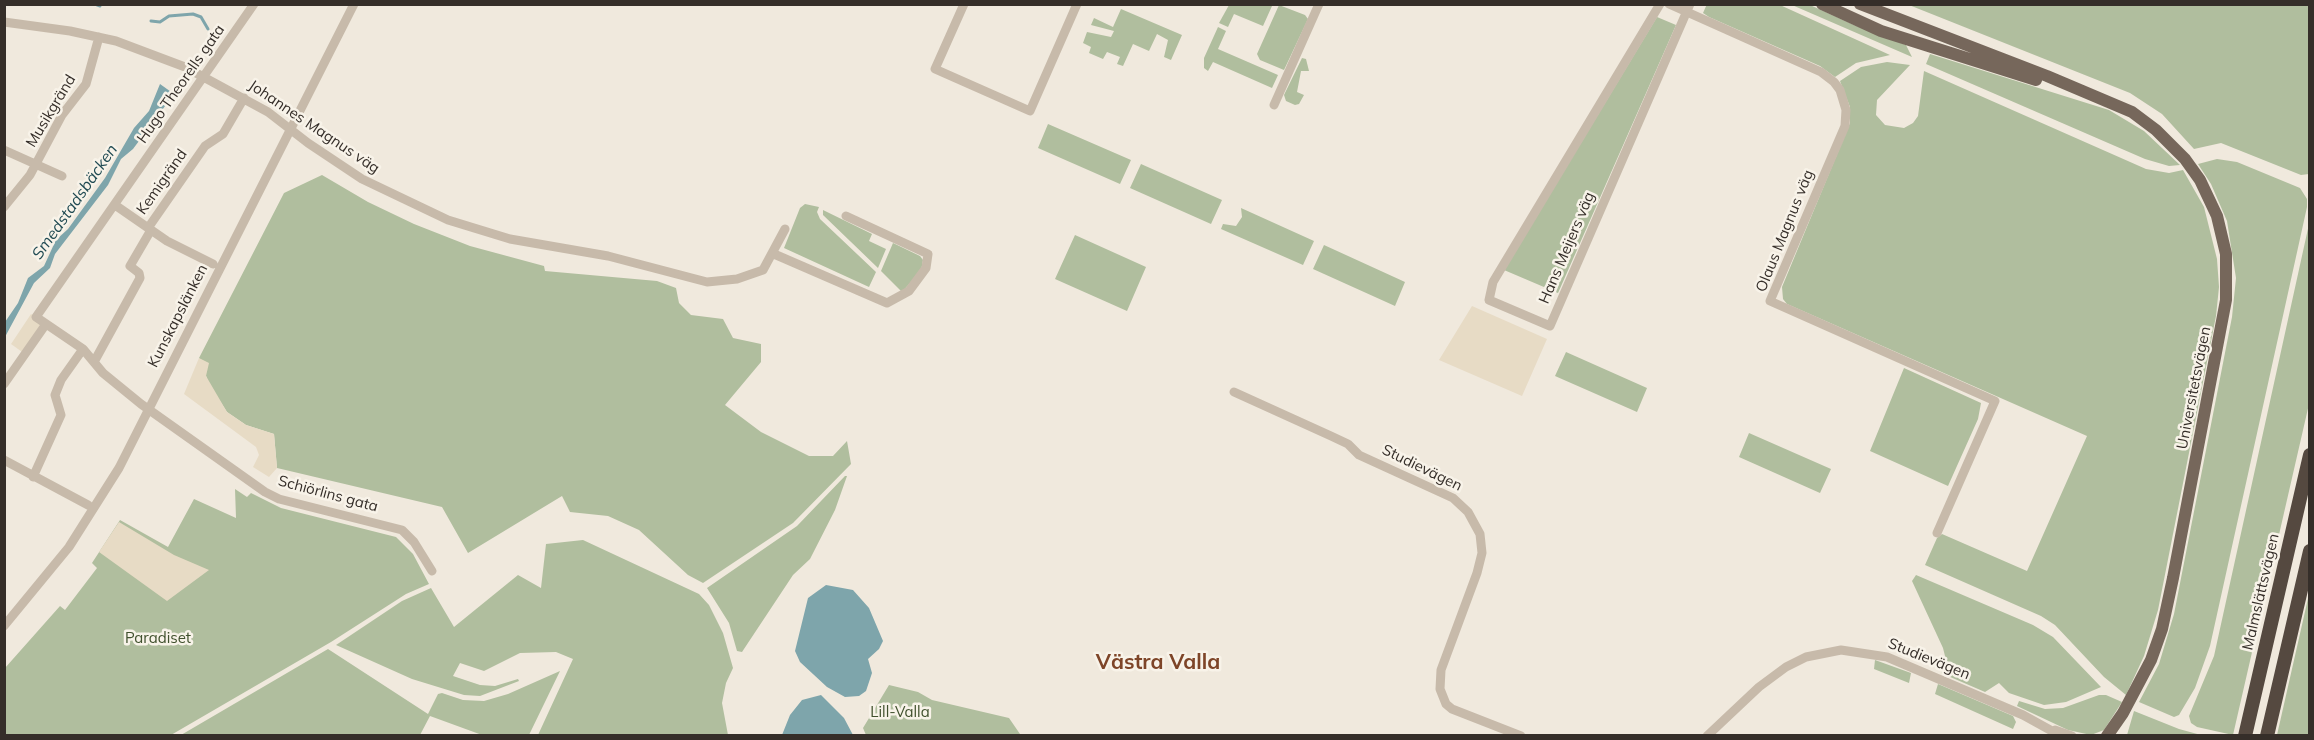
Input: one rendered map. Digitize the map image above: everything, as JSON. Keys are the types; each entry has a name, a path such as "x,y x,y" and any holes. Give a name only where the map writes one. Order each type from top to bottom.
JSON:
{"highway":[{"name":"Malmslättsvägen","path":"2245,735 2310,455"},
{"path":"2267,735 2310,551"}],"main road":[{"name":"Universitetsvägen","path":"1822,4 1881,31 1923,46 2113,102"},
{"name":"Universitetsvägen","path":"1860,4 2113,102 2145,120 2176,150 2200,180 2210,198 2222,234 2227,274 2226,300 2162,629 2151,660 2123,713 2107,735"},
{"name":"Universitetsvägen","path":"2121,735 2123,713"}],"street":[{"name":"Hugo Theorells gata","path":"94,362 83,349 36,317 254,4"},
{"name":"Kunskapslänken","path":"4,626 47,577 86,523 119,468 354,4"},
{"path":"964,4 935,69 1030,111 1077,4"},
{"path":"1274,105 1319,4"},
{"name":"Hans Meijers väg","path":"1660,4 1493,282 1489,300 1550,326 1688,9"},
{"name":"Olaus Magnus väg","path":"1669,4 1688,9 1827,75 1834,82 1844,100 1845,126 1770,301 1995,401 1937,533"},
{"name":"Johannes Magnus väg","path":"4,22 99,37 135,48 204,76 244,98 339,164 391,194 448,220 510,239 608,256 708,282 737,279 763,270 774,254 785,229"},
{"name":"Musikgränd","path":"4,207 37,164 62,115 86,84 99,37"},
{"name":"Kemigränd","path":"94,362 140,278 140,273 130,266 150,229 205,146 223,134 244,98"},
{"path":"4,150 62,176"},
{"path":"115,205 150,229 213,264"},
{"path":"774,254 887,303 909,291 921,277 928,254 846,216"},
{"path":"4,384 46,324"},
{"path":"33,477 61,415 55,395 61,380 83,349"},
{"name":"Schiörlins gata","path":"94,362 103,373 148,410 265,492 279,500 402,530 414,542 432,571"},
{"name":"Studievägen","path":"1233,392 1331,435 1348,444 1359,455 1453,498 1468,512 1480,534 1482,553 1477,573 1441,670 1440,689 1446,704 1452,709 1521,735"},
{"path":"4,460 88,505"},
{"name":"Studievägen","path":"1707,735 1759,687 1786,667 1806,657 1841,650 1887,657 2057,733 2072,735"}],"green space":[{"path":"1272,4 1272,6 1263,26 1234,14 1228,27 1219,23 1229,5"},
{"path":"1707,4 1780,5 1890,55 1856,63 1835,77 1820,66 1709,17 1703,13"},
{"path":"1279,5 1305,15 1308,19 1284,70 1260,60 1257,54"},
{"path":"1792,5 1810,5 1906,45 1912,57"},
{"path":"1909,5 2309,5 2309,174 2301,175 2221,143 2194,149 2162,114 2130,93"},
{"path":"1121,9 1182,35 1171,60 1164,57 1168,40 1157,34 1149,51 1133,44 1123,66 1117,64 1120,57 1107,52 1103,59 1089,53 1091,47 1083,43 1087,32 1111,37 1114,31 1091,25 1094,18 1113,27"},
{"path":"1657,17 1676,25 1558,293 1504,270"},
{"path":"1218,27 1226,31 1218,49 1278,75 1272,88 1213,62 1208,71 1204,68 1204,58"},
{"path":"1930,54 2109,110 2144,131 2180,165 2169,166 2145,159 1926,64"},
{"path":"1302,58 1306,59 1309,71 1301,71 1297,92 1304,95 1299,104 1295,105 1286,101 1284,95"},
{"path":"1887,62 1910,65 1877,100 1876,115 1885,125 1904,128 1913,123 1918,116 1924,71 2146,169 2169,173 2183,170 2204,207 2217,259 2219,287 2216,316 2158,610 2144,656 2126,695 2104,677 2055,625 2041,616 1925,565 1937,538 1942,534 2027,571 2087,436 1787,304 1783,299 1782,287 1850,123 1850,107 1840,81 1861,67"},
{"path":"1048,124 1131,160 1120,184 1038,148"},
{"path":"2217,159 2237,162 2300,188 2307,199 2307,207 2210,646 2195,688 2179,715 2174,717 2139,702 2159,664 2174,614 2232,317 2236,278 2227,221 2211,184 2198,164"},
{"path":"1141,164 1222,200 1211,224 1130,188"},
{"path":"322,175 368,202 414,224 470,246 544,266 545,271 657,281 676,288 679,303 691,315 723,319 733,338 761,344 761,362 725,405 761,432 809,456 833,456 847,441 851,464 793,523 703,583 688,575 639,530 608,516 570,512 562,496 468,553 442,507 277,468 274,434 246,425 227,412 210,386 199,358 284,193"},
{"path":"805,204 819,207 817,212 820,219 876,272 869,287 784,248 800,208"},
{"path":"1241,208 1314,241 1303,265 1221,229 1223,224 1236,226 1242,217"},
{"path":"823,210 872,234 869,241 886,249 878,268 823,215"},
{"path":"2309,224 2309,404 2233,735 2197,727 2191,723 2189,716 2214,656"},
{"path":"1075,235 1146,267 1127,311 1055,279"},
{"path":"893,243 920,256 923,260 921,271 902,292 881,271"},
{"path":"1324,245 1405,282 1395,306 1313,269"},
{"path":"1566,352 1647,388 1637,412 1555,376"},
{"path":"1904,368 1981,403 1978,419 1948,486 1870,451"},
{"path":"1749,433 1831,469 1820,493 1739,457"},
{"path":"847,476 835,510 810,559 793,575 742,652 737,651 729,623 707,588 797,526"},
{"name":"Paradiset","path":"235,489 247,497 251,493 281,508 396,537 413,554 429,584 406,594 331,642 171,735 5,736 5,668 60,606 65,610 97,568 92,563 120,520 168,547 194,499 236,518"},
{"path":"583,540 699,594 709,605 723,633 733,668 726,683 722,703 728,735 538,735 573,659 556,652 520,653 484,671 460,663 453,676 480,685 495,686 518,679 519,681 480,696 464,695 412,679 336,645 402,601 431,588 454,627 518,575 541,588 546,544"},
{"path":"1916,575 2033,625 2053,637 2101,687 2066,702 2044,705 2009,693 1999,683 1985,692 1941,673 1945,656 1943,648 1912,581"},
{"path":"2309,594 2309,735 2277,735"},
{"path":"328,649 428,714 438,694 442,693 463,700 484,701 508,694 560,671 529,735 482,735 430,716 420,735 181,735"},
{"path":"1875,660 1911,673 1909,683 1874,669"},
{"path":"1938,684 2013,716 2016,722 2013,729 1935,694"},
{"name":"Lill-Valla","path":"889,685 918,692 932,700 1009,718 1020,734 1028,735 866,735 863,728"},
{"path":"2099,695 2106,695 2122,702 2104,730 2091,735 2068,730 2017,706 2019,701 2045,709 2063,708"},
{"path":"2134,711 2179,729 2201,735 2127,735"}],"shaded area":[{"path":"1472,306 1547,339 1522,396 1439,360"},
{"path":"31,314 46,324 25,354 11,344"},
{"path":"199,358 209,363 206,376 227,412 246,425 274,434 277,468 269,477 253,467 259,455 256,447 184,394"},
{"path":"119,522 174,555 209,570 167,601 99,552"}],"water":[{"path":"160,84 174,94 133,149 121,159 108,185 55,254 50,268 34,283 5,337 5,322 18,303 28,278 44,266 56,240 68,229 105,178 134,128 149,111"},
{"path":"826,585 853,590 869,608 883,641 879,649 868,659 872,673 866,691 859,696 845,697 827,687 800,662 795,651 808,598"},
{"path":"821,695 844,718 853,735 782,735 790,715 802,700"}],"waterway":[{"path":"95,4 100,6"},
{"path":"151,21 160,22 169,16 193,14 201,17 208,29"}],"district":[{"name":"Västra Valla","path":"1158,663"}],"water label":[{"name":"Smedstadsbäcken","path":"75,202"}]}
